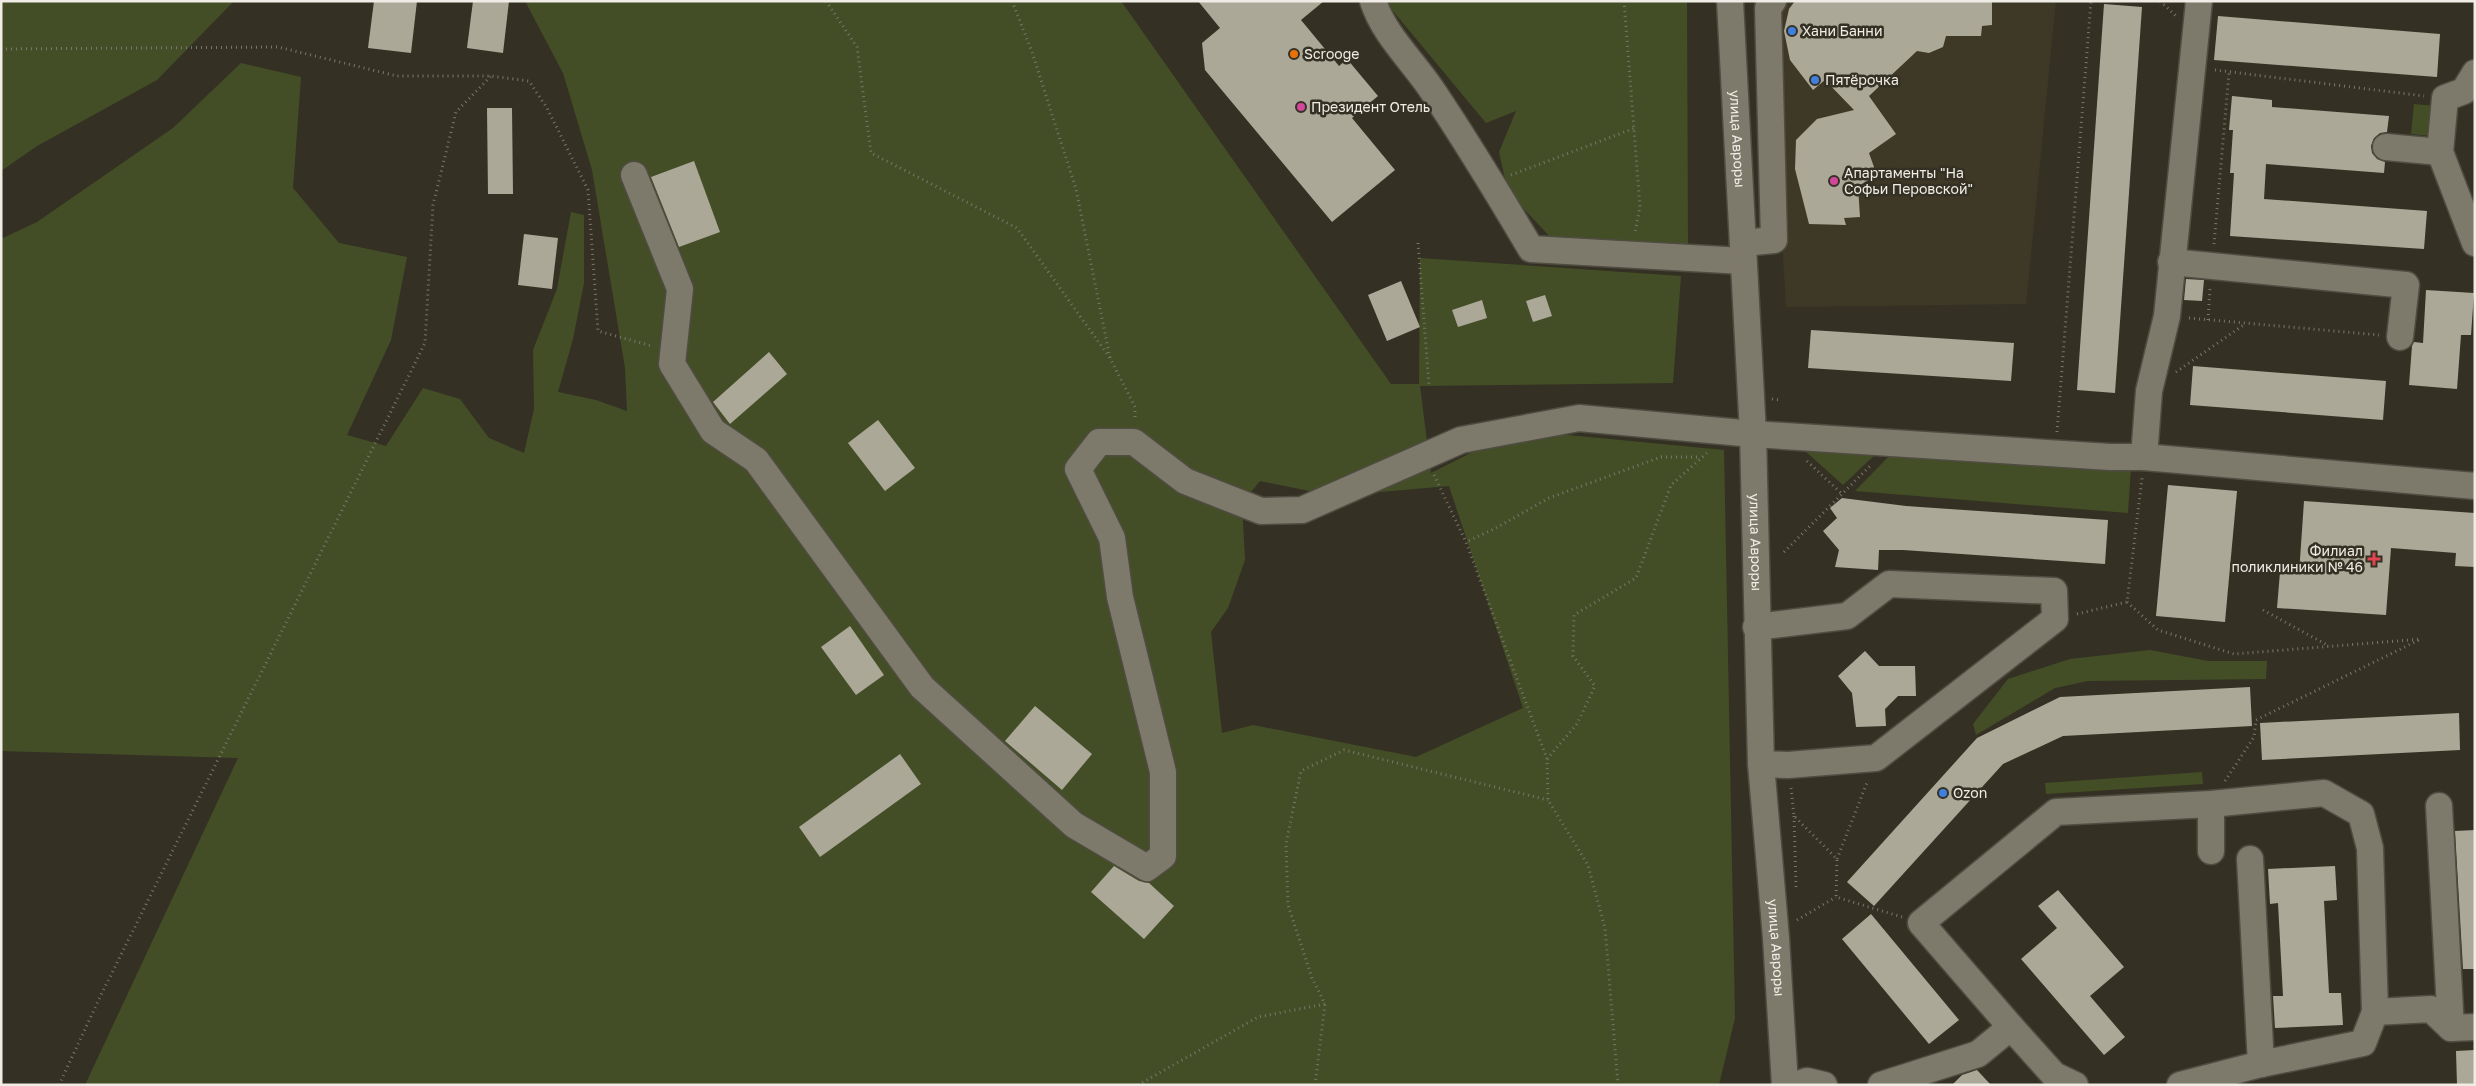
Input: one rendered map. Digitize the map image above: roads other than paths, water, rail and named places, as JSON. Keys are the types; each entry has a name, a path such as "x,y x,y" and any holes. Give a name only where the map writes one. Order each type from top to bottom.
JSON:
{"street":[{"path":"1373,1 1379,19 1431,88 1492,183 1531,249 1631,256 1743,252 1774,240 1768,8 1773,1"},
{"name":"улица Авроры","path":"1730,1 1753,434 1756,627 1761,764 1786,1085"},
{"path":"2144,457 2149,391 2167,316 2192,65 2188,5"},
{"path":"2475,73 2464,91 2446,98 2440,152 2475,243"},
{"path":"2386,147 2440,152"},
{"path":"634,175 680,289 672,364 713,431 756,460 922,687 1074,825 1147,868 1162,856 1163,772 1120,597 1112,538 1078,469 1099,442 1134,442 1185,481 1261,510 1302,510 1461,440 1579,418 1753,434 2056,454 2144,457 2475,486"},
{"path":"2171,262 2406,284 2400,337"},
{"path":"1756,627 1847,616 1888,584 2054,591 2055,619 1876,758 1788,765 1761,764"},
{"path":"2075,1085 2054,1075 1921,923 2056,812 2211,804 2324,793 2361,814 2370,848 2375,1012 2363,1043 2261,1064 2180,1085"},
{"path":"2211,804 2211,852"},
{"path":"2439,806 2463,1027"},
{"path":"2250,859 2261,1064"},
{"path":"2375,1012 2431,1009 2463,1027"},
{"path":"1881,1085 1978,1054 2011,1027"},
{"path":"1796,1085 1807,1081 1824,1085"}],"place":[{"name":"Хани Банни","path":"1792,31"},
{"name":"Scrooge","path":"1294,54"},
{"name":"Пятёрочка","path":"1815,80"},
{"name":"Президент Отель","path":"1301,107"},
{"name":"Апартаменты \"На Софьи Перовской\"","path":"1834,181"},
{"name":"Филиал поликлиники № 46","path":"2374,559"},
{"name":"Ozon","path":"1943,793"}]}
